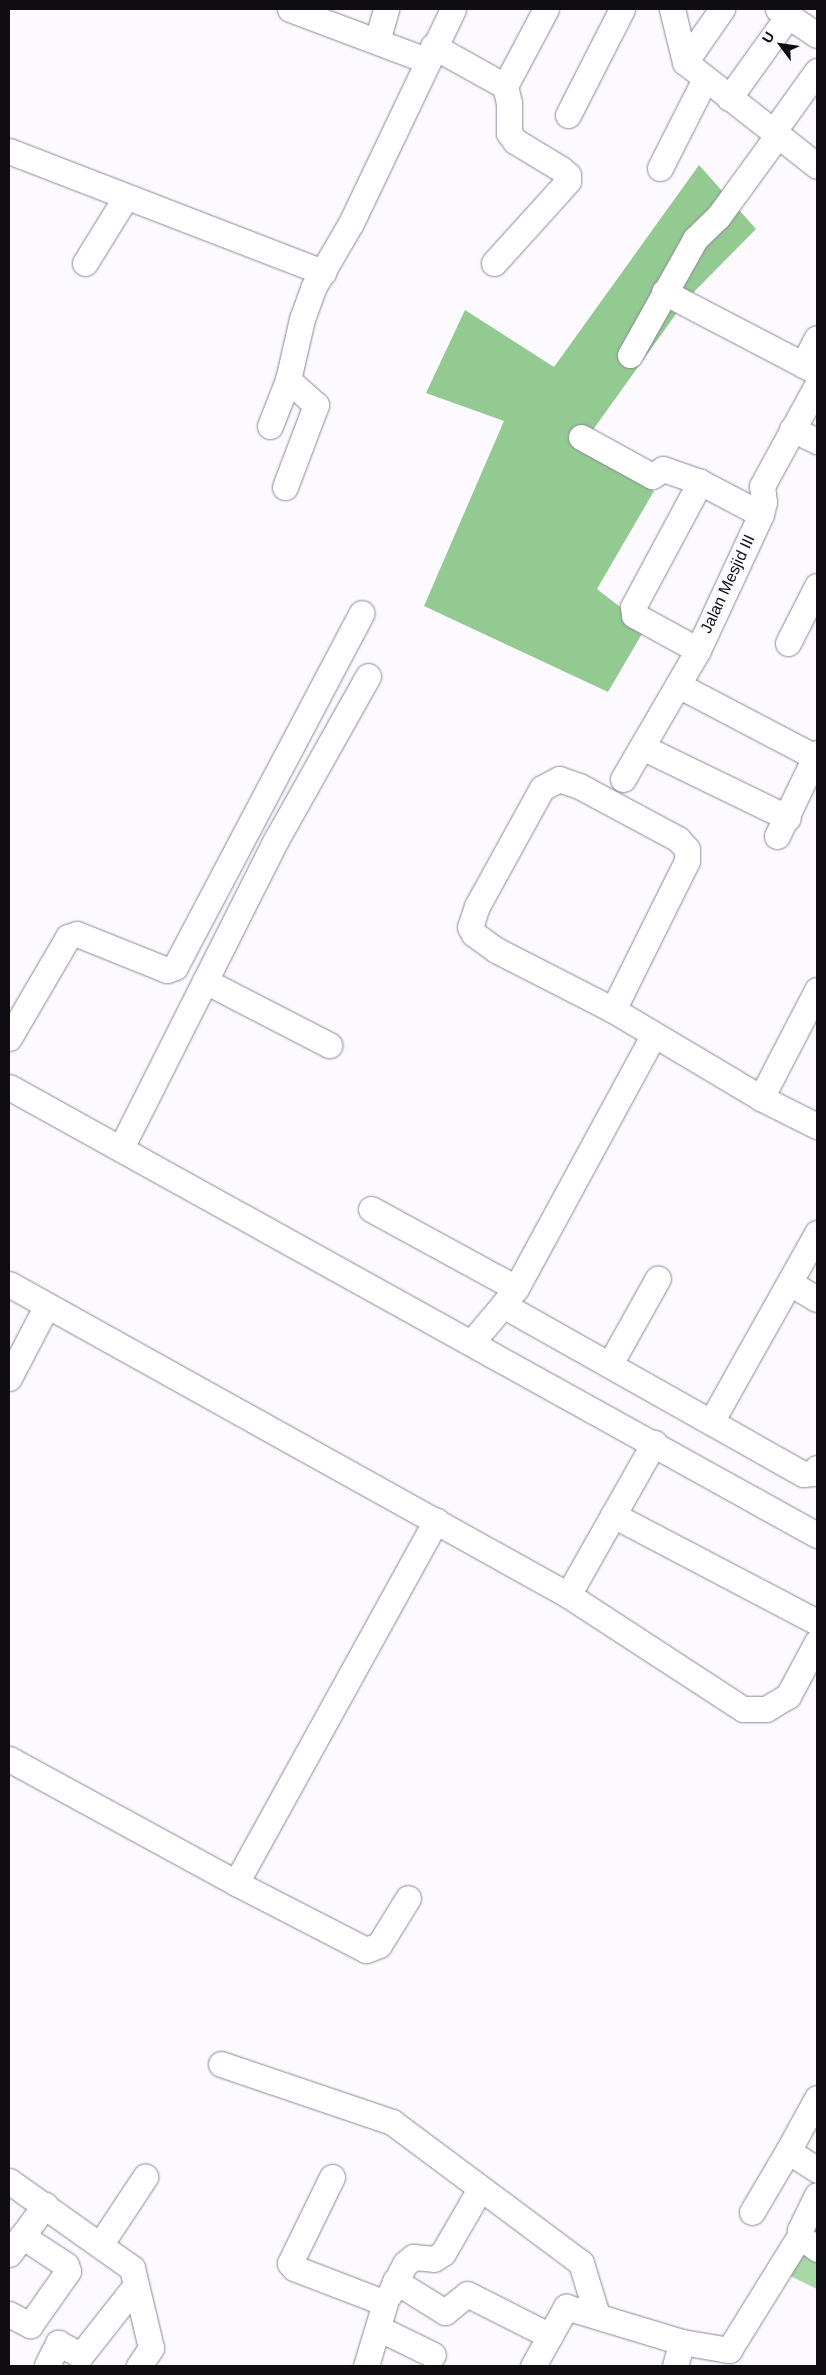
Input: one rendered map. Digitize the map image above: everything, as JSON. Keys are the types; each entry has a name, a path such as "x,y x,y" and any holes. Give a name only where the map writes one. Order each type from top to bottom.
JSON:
{"street":[{"path":"290,9 377,41 430,53 506,86"},
{"path":"377,41 386,9"},
{"path":"270,426 288,380 302,319 323,272 351,222 430,53 453,9"},
{"path":"494,263 568,181 568,175 561,169 515,141 508,134 510,102 506,86 546,9"},
{"path":"568,116 622,9"},
{"path":"672,9 686,62 705,79 817,166"},
{"path":"686,62 722,9"},
{"path":"730,98 783,12 817,35"},
{"path":"630,355 695,239 718,216 817,71"},
{"path":"660,168 705,79"},
{"path":"9,151 323,272"},
{"path":"85,263 126,197"},
{"path":"664,292 810,368 817,338"},
{"path":"285,487 316,405 288,380"},
{"name":"Jalan Mesjid III","path":"623,779 698,650 761,514 764,502 762,486 817,385"},
{"path":"792,428 817,441"},
{"path":"581,437 652,476 663,469 700,482 761,514"},
{"path":"698,650 632,612 700,482"},
{"path":"788,643 817,586"},
{"path":"9,1038 68,937 78,934 167,970 175,968 362,613"},
{"path":"121,1148 276,840 368,676"},
{"path":"642,747 782,827 816,755 678,685"},
{"path":"613,1010 687,860 687,849 678,839 578,786 559,779 542,788 477,906 470,926 474,934 496,950 613,1010 653,1036 761,1098 817,1126"},
{"path":"205,981 329,1046"},
{"path":"761,1098 817,990"},
{"path":"472,1342 510,1296 653,1036"},
{"path":"9,1087 817,1535"},
{"path":"371,1209 510,1296 610,1364 803,1474 812,1473 817,1468"},
{"path":"711,1422 817,1233"},
{"path":"610,1364 658,1278"},
{"path":"790,1283 817,1299"},
{"path":"9,1284 568,1595 743,1709 766,1709 788,1696 817,1642"},
{"path":"9,1378 47,1304"},
{"path":"568,1595 654,1443"},
{"path":"613,1515 817,1622"},
{"path":"236,1883 436,1521"},
{"path":"9,1759 236,1883 366,1950 379,1945 408,1898"},
{"path":"221,2064 392,2122 581,2263 597,2315"},
{"path":"752,2212 788,2152 817,2098"},
{"path":"788,2152 817,2170"},
{"path":"100,2245 144,2177"},
{"path":"332,2177 290,2263 294,2268 390,2292 445,2312 467,2294 550,2336"},
{"path":"9,2182 45,2205 132,2268 151,2348 139,2366"},
{"path":"366,2366 390,2292 413,2257 439,2258 480,2189"},
{"path":"533,2366 565,2307 597,2315 682,2342 717,2350 732,2348 809,2242 817,2195"},
{"path":"30,2326 66,2276 68,2268 62,2262 15,2245 45,2205"},
{"path":"9,2314 90,2361 136,2285"},
{"path":"378,2328 433,2355"},
{"path":"674,2366 682,2342"},
{"path":"47,2365 58,2343"}],"green space":[{"path":"699,165 756,229 686,300 580,448 654,491 597,589 646,627 608,692 424,606 504,421 426,393 465,310 554,367"},
{"path":"817,2211 817,2289 780,2271"}]}
